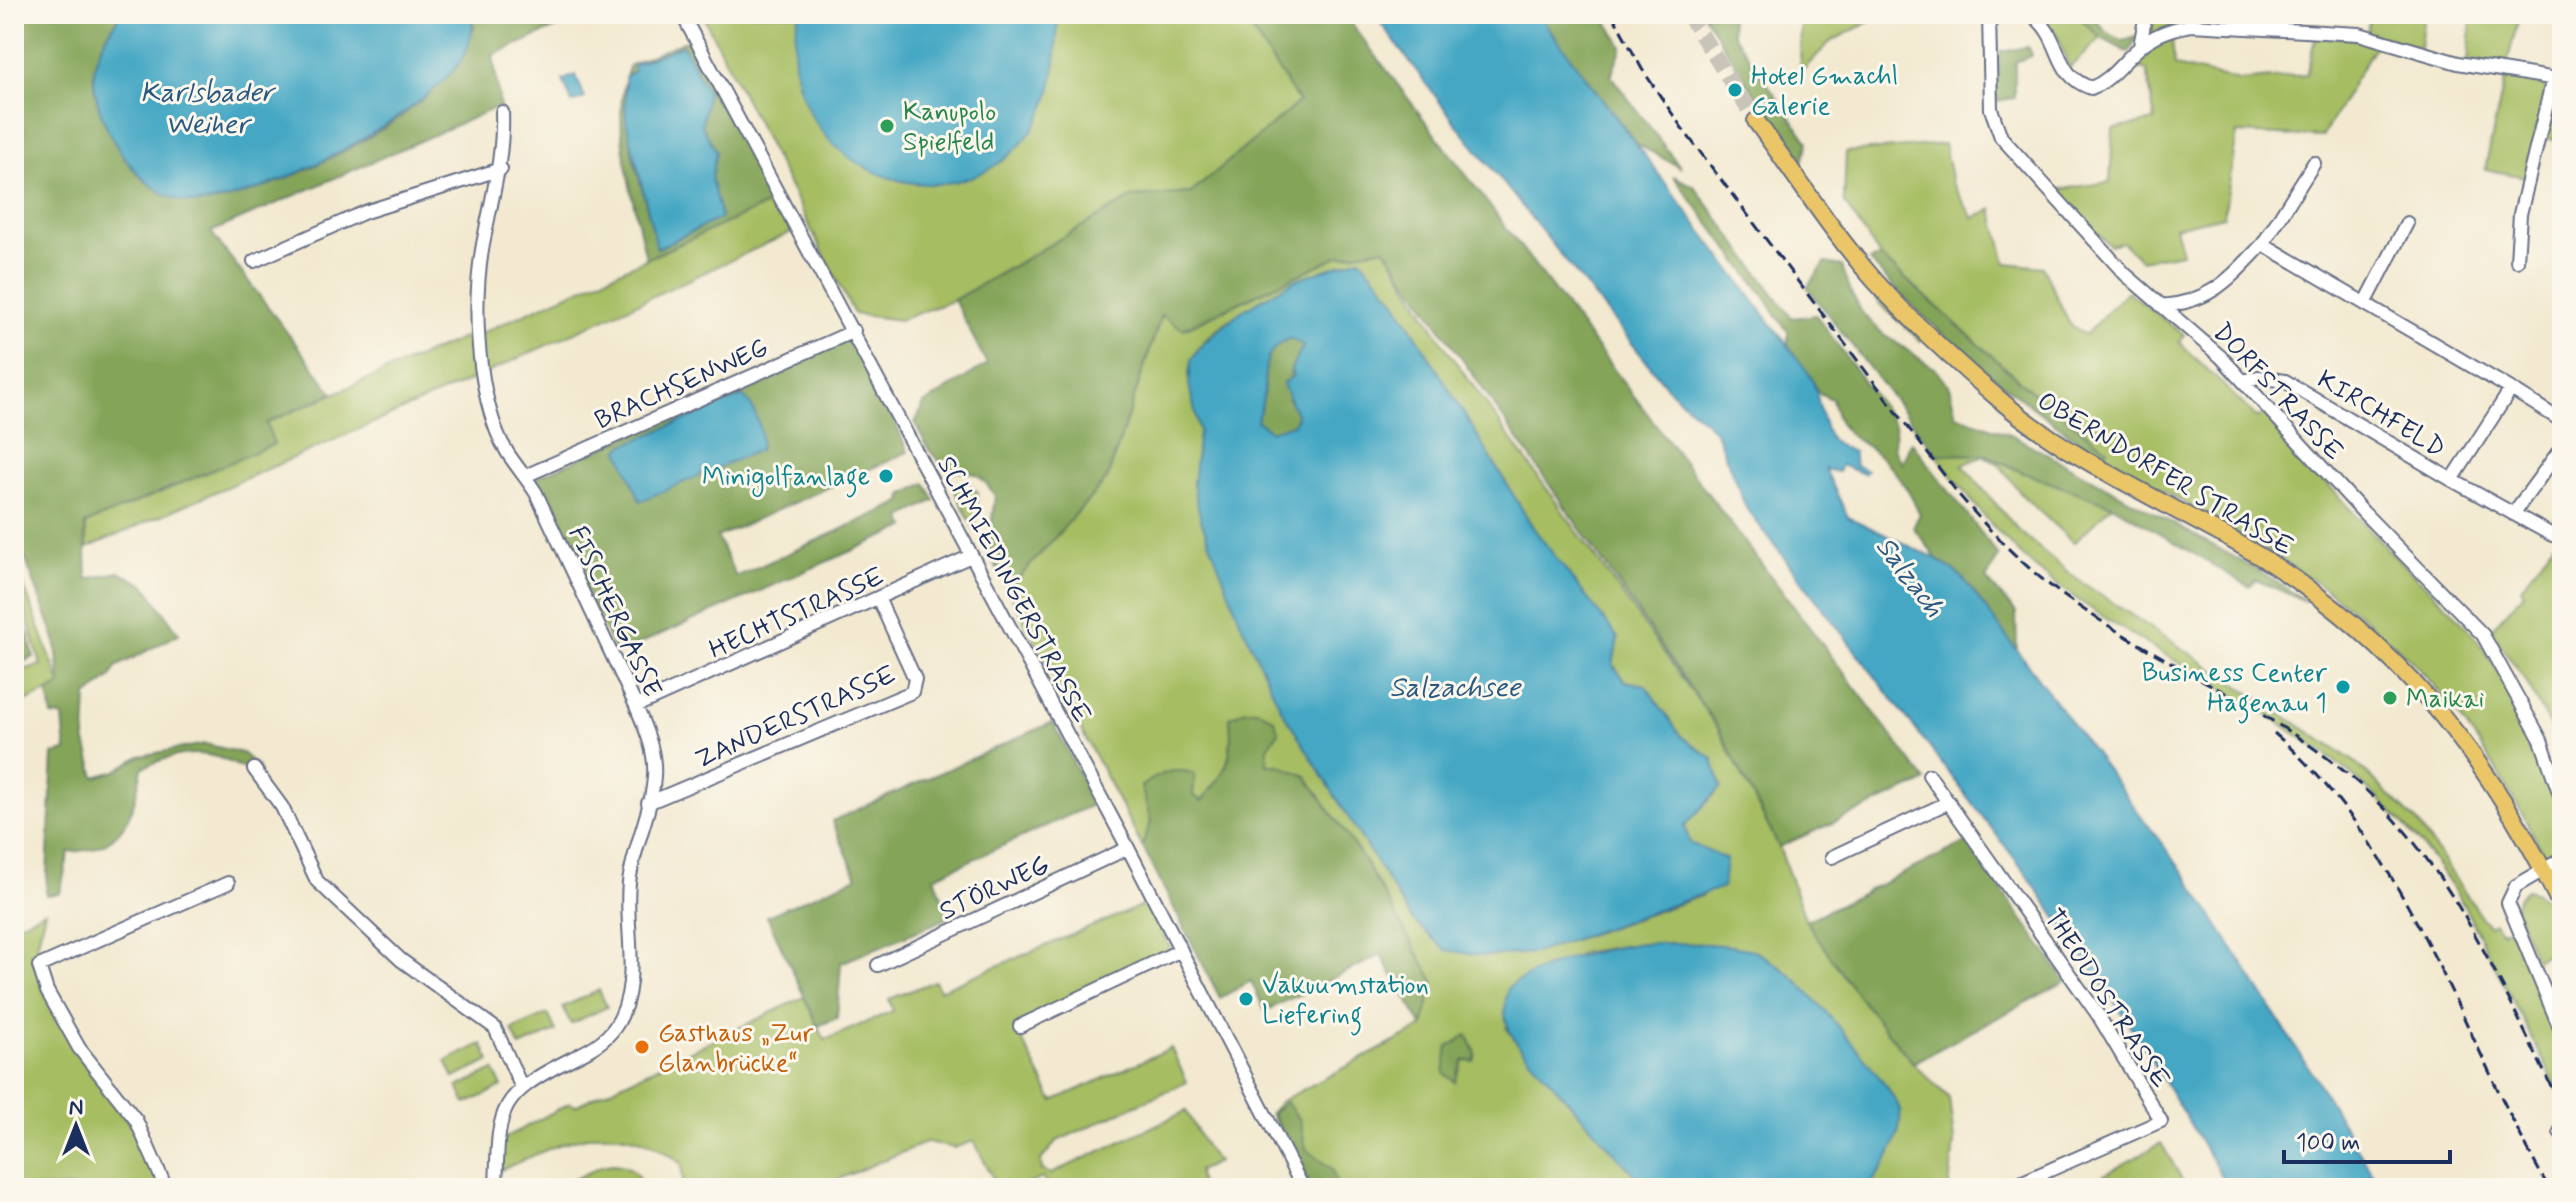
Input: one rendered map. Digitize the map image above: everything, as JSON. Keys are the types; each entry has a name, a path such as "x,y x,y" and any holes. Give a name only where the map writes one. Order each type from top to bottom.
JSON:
{"main road":[{"name":"OBERNDORFER STRASSE","path":"1756,121 1874,280 1922,330 2008,406 2110,474 2292,577 2343,614 2390,656 2465,741 2513,814 2562,907"}],"street":[{"name":"SCHMIEDINGERSTRASSE","path":"682,14 1128,848 1303,1188"},
{"name":"DORFSTRASSE","path":"1989,14 1991,109 2001,137 2125,274 2244,381 2363,512 2483,635 2541,740 2562,801"},
{"path":"2031,14 2049,30 2063,71 2091,88 2106,82 2140,46 2165,31 2191,25 2359,34 2458,63 2557,79 2520,214 2517,261"},
{"path":"2140,46 2146,14"},
{"name":"FISCHERGASSE","path":"496,1188 497,1130 504,1110 531,1078 597,1045 621,1016 629,982 627,903 631,866 654,778 653,757 636,706 525,476 513,464 497,433 477,311 482,251 501,169 502,112"},
{"path":"2161,306 2215,291 2263,244 2315,168 2314,163"},
{"path":"254,261 365,212 501,169"},
{"path":"2366,302 2407,223"},
{"path":"2263,244 2366,302 2562,421"},
{"name":"BRACHSENWEG","path":"525,476 854,331"},
{"name":"KIRCHFELD","path":"2244,381 2258,377 2285,381 2552,535"},
{"name":"KIRCHFELD","path":"2452,480 2511,389"},
{"path":"2513,514 2562,447"},
{"name":"HECHTSTRASSE","path":"636,706 879,600 971,556"},
{"name":"ZANDERSTRASSE","path":"648,803 912,692 915,679 879,600"},
{"path":"254,769 282,807 317,881 401,960 472,1008 495,1028 522,1088"},
{"name":"THEODOSTRASSE","path":"1929,775 2098,1015 2161,1121 2009,1188"},
{"path":"1832,857 1949,802"},
{"name":"STÖRWEG","path":"878,965 1128,848"},
{"path":"2562,859 2516,886 2511,892 2508,910 2562,1033"},
{"path":"166,1188 136,1120 62,1021 39,966 228,883"},
{"path":"1020,1026 1181,950"}],"green space":[{"path":"121,14 104,41 95,65 98,105 109,131 121,153 146,182 174,195 210,198 234,196 300,172 392,122 419,101 452,61 474,29 471,14 588,14 493,55 500,106 211,232 333,393 266,423 274,444 85,524 87,579 119,572 145,585 179,634 116,667 111,677 87,696 85,738 95,777 116,771 140,756 205,744 242,753 259,768 260,780 231,762 203,754 174,756 142,768 130,815 123,827 103,845 69,852 60,893 46,895 53,754 66,751 63,717 52,716 48,692 61,685 55,639 14,528 14,16"},
{"path":"702,14 1241,14 1299,102 1191,193 1133,197 954,300 900,320 854,314"},
{"path":"1241,14 1344,14 1926,781 1779,847 1719,729 1385,248 1338,256 1183,329 1161,315 1107,479 1008,590 988,551 995,496 976,474 948,471 929,450 915,423 924,404 987,364 954,300 1133,197 1191,193 1299,102"},
{"path":"1538,14 1602,14 1622,46 1611,76 1681,168 1637,144"},
{"path":"1703,14 1730,14 1733,34 1808,142 1801,166"},
{"path":"1807,14 1884,14 1830,42 1800,73 1801,24"},
{"path":"2075,14 2101,38 2069,68 2057,34 2043,18"},
{"path":"2075,14 2091,14 2105,31 2123,41 2137,37 2129,53 2101,38"},
{"path":"2149,14 2223,14 2222,23 2148,34"},
{"path":"2370,14 2424,14 2420,48 2367,33"},
{"path":"2472,14 2506,17 2520,14 2506,67 2468,61"},
{"path":"2171,32 2175,66 2239,81 2306,75 2316,34 2377,42 2322,137 2237,133 2224,216 2175,227 2182,253 2141,260 2122,242 2109,245 2056,190 2110,182 2113,129 2155,121 2147,71 2130,62 2142,50"},
{"path":"691,38 775,201 646,259 625,161 621,110 625,81 632,153 658,248 721,218 711,179 716,151 702,126 707,92 634,71 627,76 630,65"},
{"path":"2028,47 2031,56 2015,62 2015,98 1995,101 2000,52"},
{"path":"2506,73 2542,80 2547,87 2525,177 2485,169"},
{"path":"2562,84 2562,141 2543,137 2557,86"},
{"path":"1944,144 1952,183 1973,218 1992,209 2006,263 2043,267 2069,323 2085,335 2127,291 2184,335 2179,342 2257,418 2266,415 2395,557 2471,632 2503,678 2532,735 2554,794 2562,849 2547,860 2506,785 2475,738 2441,693 2387,638 2349,607 2268,551 2098,454 2106,448 2031,391 1880,256 1844,202 1846,152"},
{"path":"1673,176 1694,186 1792,318 1816,315 1895,425 1894,450 1902,463 1911,442 1999,556 1986,579 2016,613 2017,652 1962,577 1937,559 1913,527 1920,514 1900,479 1880,456 1841,425 1832,399 1819,393 1788,345 1788,332 1762,293"},
{"path":"775,201 792,232 480,376 87,548 85,524 274,444 266,423 470,335 484,332"},
{"path":"1385,248 1444,345 1719,730 1779,847 1806,921 1858,996 1913,1063 1949,1098 1954,1141 1949,1188 1867,1188 1891,1154 1829,1019 1794,978 1701,944 1642,943 1580,953 1506,1028 1646,1188 1311,1188 1270,1113 1281,1101 1423,1027 1433,981 1365,862 1306,776 1266,765 1268,747 1230,717 1229,754 1217,780 1202,801 1193,795 1151,822 1142,846 1008,590 1107,479 1162,314 1184,329 1338,256","holes":["1297,279 1393,297 1534,529 1618,638 1613,664 1625,681 1645,685 1682,737 1713,759 1721,787 1685,825 1702,896 1535,953 1412,920 1368,844 1193,485 1199,436 1189,371 1197,350 1221,326"]},
{"path":"1880,256 2031,391 2107,449 2098,454 1978,365 1895,289 1870,261"},
{"path":"1825,263 1842,266 1852,295 1863,314 1882,333 1935,369 1949,386 1956,415 2012,435 2258,570 2306,601 2256,580 2250,587 2112,505 2024,473 1987,455 1936,454 1807,287"},
{"path":"1864,279 1924,339 1921,341 1880,304"},
{"path":"1290,338 1303,346 1291,369 1288,399 1295,408 1296,417 1294,424 1271,431 1257,421 1264,393 1265,366 1271,351"},
{"path":"844,340 871,372 908,452 717,537 736,577 902,502 903,495 925,483 935,500 902,517 906,527 616,654 533,479","holes":["742,396 619,450 622,446"]},
{"path":"1936,454 1987,455 2024,473 2112,505 2074,543 2022,495 1999,464 1984,456 1962,465 2020,532 2075,578 2355,762 2416,821 2482,918 2489,926 2494,923 2501,931 2509,928 2562,1047 2562,1097 2463,904 2422,845 2377,797 2328,756 2277,721 2112,623 2038,570 1991,524"},
{"path":"966,483 978,492 975,531 953,487"},
{"path":"2562,531 2562,750 2526,681 2490,630 2524,593 2521,588"},
{"path":"14,559 61,686 14,707 15,666 26,669 41,665 24,607 14,600"},
{"path":"18,600 34,657 14,666 14,602"},
{"path":"1245,710 1258,710 1274,719 1279,732 1268,747 1267,765 1280,765 1306,776 1365,862 1434,981 1423,1027 1381,955 1265,1011 1251,981 1220,998 1142,846 1151,822 1141,786 1167,772 1187,772 1195,774 1193,795 1202,801 1218,780 1230,754 1230,717"},
{"path":"1053,722 1094,804 934,877 950,917 841,963 837,1018 818,1026 767,916 857,877 832,821"},
{"path":"1967,842 2066,981 1913,1063 1858,996 1806,921"},
{"path":"2526,890 2545,900 2556,918 2562,962 2556,949 2535,960 2515,907 2519,896"},
{"path":"1148,903 1172,952 1015,1026 1053,1101 1171,1048 1187,1082 1057,1141 1041,1160 1042,1170 1051,1174 1186,1111 1208,1151 1218,1162 1198,1171 1200,1188 1048,1188 1043,1178 1018,1188 998,1188 974,1141 954,1148 927,1142 817,1188 683,1188 682,1164 659,1148 636,1138 614,1135 570,1141 501,1170 501,1140 570,1103 575,1106 804,997 825,1040 893,1011 889,999 935,981 940,990"},
{"path":"45,911 35,955 45,992 124,1108 163,1188 14,1188 14,926"},
{"path":"599,990 607,1007 571,1024 563,1007"},
{"path":"548,1014 556,1031 520,1047 512,1030"},
{"path":"1467,1035 1476,1053 1474,1061 1463,1060 1455,1082 1444,1073 1448,1047"},
{"path":"482,1044 490,1061 454,1078 446,1061"},
{"path":"494,1070 502,1087 466,1104 458,1087"},
{"path":"1286,1102 1300,1120 1306,1149 1332,1169 1338,1188 1312,1188 1272,1113"},
{"path":"2161,1143 2187,1188 2081,1188"},
{"path":"613,1164 633,1170 644,1188 557,1188 601,1166"}],"water":[{"name":"Karlsbader Weiher","path":"121,14 471,14 472,25 464,55 447,77 419,102 382,127 299,172 258,189 221,200 193,203 179,200 152,186 129,164 106,126 96,94 95,67 103,42"},
{"path":"799,14 1058,14 1049,96 1038,121 1004,160 962,180 918,183 875,172 838,148 810,112 795,67"},
{"name":"Salzach","path":"1374,14 1538,14 1810,375 1830,438 1853,452 1855,465 1867,471 1864,474 1841,465 1838,472 1825,469 1848,517 1937,559 1962,577 2187,877 2313,1074 2381,1188 2229,1188 2126,1019 2028,876 1746,508 1715,430 1671,392 1460,129"},
{"path":"683,45 707,92 702,126 716,151 711,179 721,218 657,248 626,120 625,77 634,71 633,65"},
{"path":"576,75 585,98 572,103 563,80"},
{"name":"Salzachsee","path":"1360,258 1393,297 1534,529 1618,638 1613,665 1625,681 1645,685 1682,737 1713,759 1721,787 1685,826 1690,843 1726,859 1723,887 1535,953 1483,956 1446,950 1412,920 1280,707 1241,623 1201,520 1193,485 1199,430 1189,384 1191,360 1204,343 1240,312 1297,279","holes":["1290,338 1303,346 1291,369 1293,376 1283,384 1297,417 1293,424 1271,431 1257,421 1268,357"]},
{"path":"742,396 758,421 761,437 759,450 640,501 619,450 622,446"},
{"path":"1642,943 1748,949 1763,955 1793,977 1817,1002 1870,1064 1900,1111 1898,1132 1891,1152 1867,1188 1646,1188 1519,1046 1507,1025 1505,1011 1508,987 1540,970 1606,949"}],"tunnel":[{"path":"1688,14 1756,121"}],"railway":[{"path":"1612,14 1642,69 1682,128 1960,496 1995,535 2046,582 2096,618 2249,707 2323,755 2392,816 2423,853 2475,934 2562,1108"},
{"path":"2274,733 2322,780 2362,832 2398,889 2549,1188"}],"place":[{"name":"Hotel Gmachl Galerie","path":"1735,90"},
{"name":"Kanupolo Spielfeld","path":"887,126"},
{"name":"Minigolfanlage","path":"886,476"},
{"name":"Business Center Hagenau 1","path":"2343,687"},
{"name":"Maikai","path":"2390,698"},
{"name":"Vakuumstation Liefering","path":"1246,999"},
{"name":"Gasthaus „Zur Glanbrücke“","path":"642,1047"}]}
